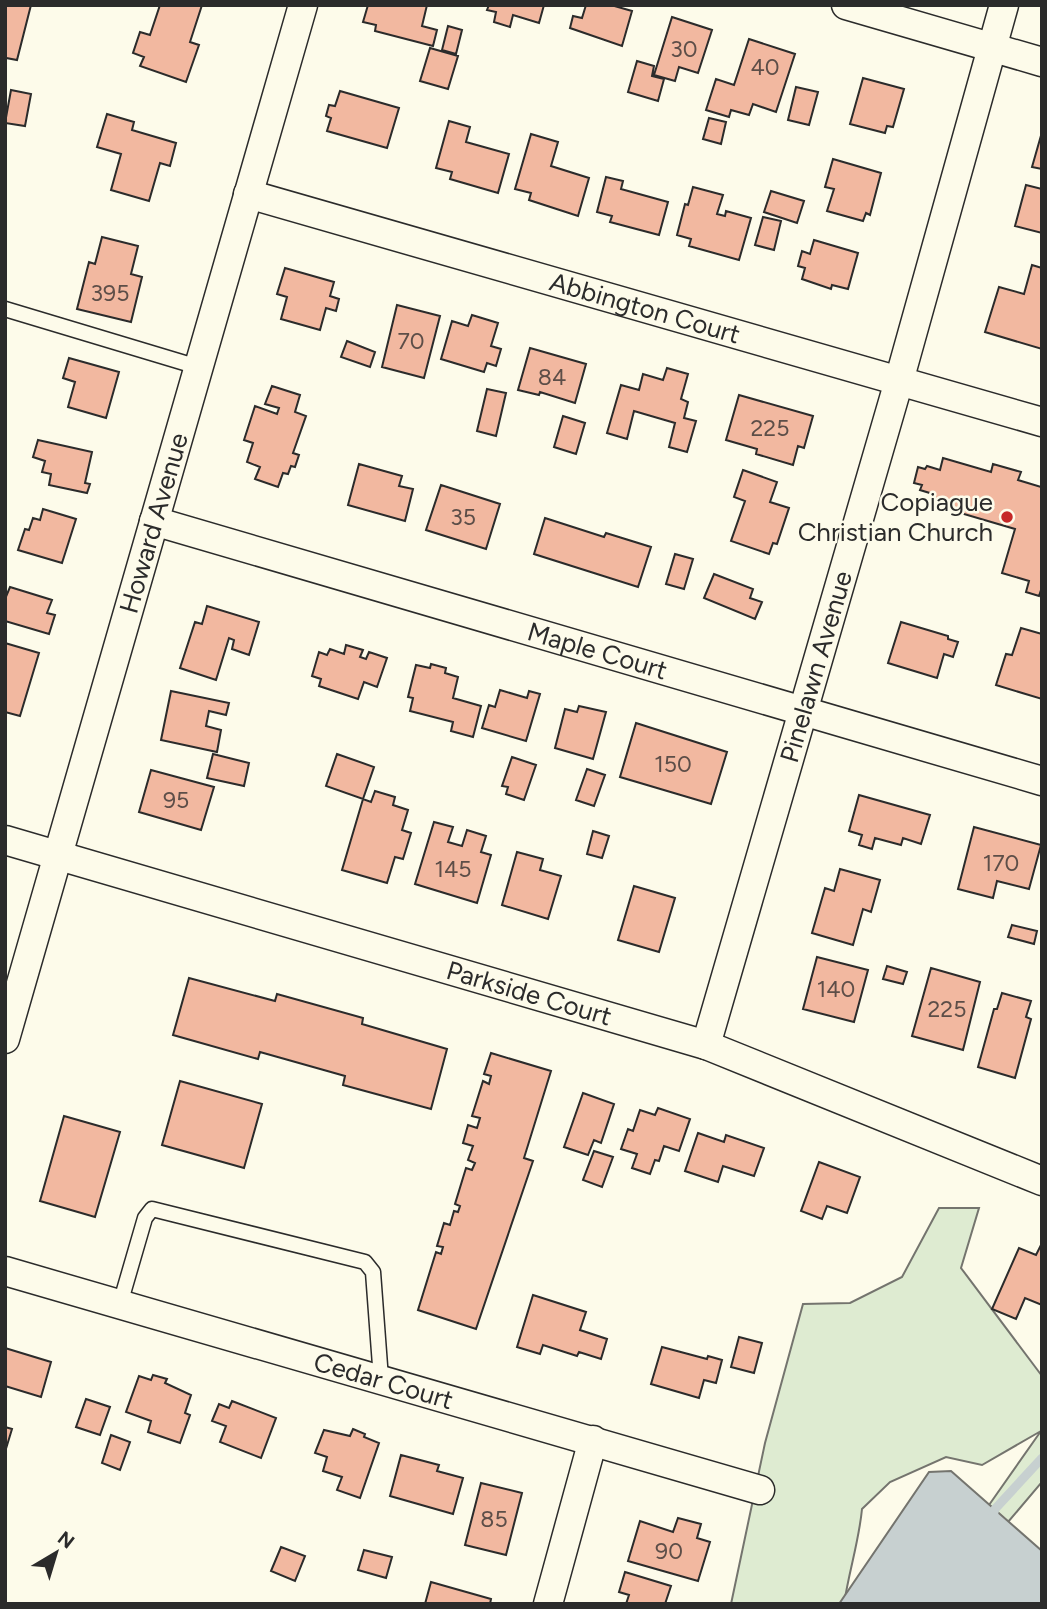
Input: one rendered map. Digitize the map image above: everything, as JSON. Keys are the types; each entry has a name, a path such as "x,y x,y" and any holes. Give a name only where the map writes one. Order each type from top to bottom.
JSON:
{"street":[{"name":"Howard Avenue","path":"5,1039 303,5"},
{"path":"846,5 1042,62"},
{"name":"Pinelawn Avenue","path":"706,1045 899,381 1004,5"},
{"name":"Abbington Court","path":"248,194 1042,422"},
{"name":"Maple Court","path":"154,521 1042,780"},
{"name":"Parkside Court","path":"5,840 706,1045 1042,1181"},
{"name":"Cedar Court","path":"5,1271 760,1490"},
{"path":"548,1604 593,1440"}],"lane":[{"path":"5,309 198,367"},
{"path":"120,1304 145,1218 152,1209 365,1262 373,1272 382,1380"}],"green space":[{"path":"939,1208 979,1208 961,1268 1042,1376 1042,1482 1008,1522 989,1505 1041,1431 982,1465 946,1457 890,1482 862,1509 844,1604 731,1604 765,1443 803,1304 850,1303 902,1277"}],"shaded area":[{"path":"951,1471 1042,1551 1042,1604 839,1604 929,1472"}],"building":[{"path":"5,5 31,5 17,60 6,58 5,62"},
{"path":"160,5 202,5 190,42 199,45 186,82 140,66 144,57 133,53 140,32 150,35"},
{"path":"368,5 427,5 422,26 437,30 433,46 375,31 376,25 363,22"},
{"path":"489,5 544,5 539,23 513,15 510,27 494,22 496,12 487,10"},
{"path":"586,5 611,5 632,11 622,46 570,28 573,16 582,18"},
{"path":"672,17 712,30 698,73 679,67 675,81 654,75"},
{"path":"448,26 462,30 456,54 442,50"},
{"path":"749,39 795,54 776,112 753,104 749,115 731,110 729,117 706,110 716,79 734,85"},
{"path":"430,48 458,56 448,89 420,81"},
{"path":"637,61 654,66 652,76 664,79 658,101 628,92"},
{"path":"863,78 904,89 893,127 887,126 885,133 850,124"},
{"path":"796,87 818,92 809,125 788,120"},
{"path":"11,90 31,94 25,126 5,123"},
{"path":"340,91 399,108 387,148 327,131 331,118 326,116 329,105 335,106"},
{"path":"107,114 134,122 132,130 176,143 170,166 160,163 149,201 111,190 121,154 97,147"},
{"path":"709,118 726,122 721,144 703,139"},
{"path":"449,121 470,127 466,142 509,154 498,193 450,179 452,172 436,168"},
{"path":"1042,132 1042,169 1032,167"},
{"path":"531,134 558,142 551,166 589,178 578,216 529,200 531,193 515,189"},
{"path":"833,159 881,173 870,215 866,213 863,221 827,211 834,189 825,187"},
{"path":"606,177 623,181 621,189 668,202 659,235 610,222 612,216 597,212"},
{"path":"1026,185 1042,189 1042,233 1015,226"},
{"path":"693,187 723,195 717,214 725,216 726,211 751,218 739,260 689,246 691,239 677,235 685,204 688,205"},
{"path":"771,191 804,201 797,223 764,212"},
{"path":"763,217 781,221 774,250 755,245"},
{"path":"102,237 138,246 131,274 142,277 131,322 77,309 89,262 95,264"},
{"path":"814,240 858,253 848,289 832,285 831,289 802,279 805,268 798,266 802,251 810,254"},
{"path":"1032,265 1042,268 1042,349 985,332 999,287 1024,294"},
{"path":"285,268 334,282 330,296 339,299 336,311 326,308 320,330 281,319 287,297 277,294"},
{"path":"397,305 440,316 424,378 382,367"},
{"path":"472,315 498,323 491,346 501,349 496,366 487,363 484,372 441,359 452,321 468,326"},
{"path":"347,341 375,352 370,367 341,357"},
{"path":"530,348 586,364 575,403 540,392 539,395 518,390"},
{"path":"69,358 119,372 106,418 68,407 75,382 63,378"},
{"path":"667,368 688,374 681,399 688,402 684,418 696,421 687,452 669,447 675,423 634,411 627,439 607,433 621,385 639,390 643,374 663,380"},
{"path":"272,386 300,395 295,412 306,416 293,453 299,455 295,467 291,466 288,474 283,473 278,487 255,479 260,467 247,462 253,443 244,440 255,406 277,414 279,408 265,404"},
{"path":"487,389 506,393 496,436 477,431"},
{"path":"739,395 813,416 804,448 798,446 793,465 756,454 757,449 726,440"},
{"path":"563,416 585,423 576,454 554,447"},
{"path":"38,440 92,452 85,483 90,484 87,493 49,485 51,474 42,472 45,461 33,457"},
{"name":"Copiague Christian Church","path":"943,458 991,472 993,464 1021,472 1018,480 1041,487 1042,482 1042,587 1039,596 1026,592 1029,581 1002,573 1015,529 930,504 933,494 920,490 922,485 914,483 918,467 925,469 927,466 940,470"},
{"path":"359,464 402,476 399,486 413,489 405,521 348,505"},
{"path":"743,470 777,482 770,502 789,508 777,544 773,543 769,554 731,541 745,501 734,497"},
{"path":"441,485 500,504 486,549 426,530"},
{"path":"43,509 76,519 62,563 18,550 25,529 29,530 33,518 40,520"},
{"path":"545,518 604,537 606,533 651,547 638,587 534,554"},
{"path":"675,554 693,559 684,589 666,584"},
{"path":"714,574 753,589 750,598 762,602 755,619 704,598"},
{"path":"10,587 52,600 47,613 55,615 49,634 5,621 5,599"},
{"path":"207,606 259,622 249,655 232,649 234,640 229,638 216,680 180,668 195,622 202,624"},
{"path":"901,622 948,636 948,639 958,642 953,657 944,654 937,678 888,663"},
{"path":"1021,628 1042,634 1042,699 996,685 1006,654 1012,655"},
{"path":"5,643 39,653 20,716 5,712"},
{"path":"346,645 363,650 360,657 366,659 369,652 387,658 377,687 364,682 358,699 319,686 321,679 312,676 319,652 327,655 330,649 344,654"},
{"path":"431,664 446,668 445,673 458,677 453,698 481,706 473,737 451,731 453,722 410,711 413,698 408,697 416,665 430,668"},
{"path":"500,690 527,698 529,691 540,694 526,741 482,728 489,705 495,707"},
{"path":"171,691 229,703 226,715 209,711 206,726 221,730 217,752 161,740"},
{"path":"579,706 606,712 593,759 555,748 565,709 577,712"},
{"path":"636,723 727,752 711,804 620,777"},
{"path":"213,754 249,763 244,786 207,778"},
{"path":"337,754 374,767 363,799 326,786"},
{"path":"512,757 536,765 524,800 506,794 508,787 502,786"},
{"path":"587,769 605,775 594,806 576,800"},
{"path":"151,770 214,787 201,830 139,812"},
{"path":"375,791 395,797 393,805 408,810 402,830 411,833 403,859 395,857 387,883 342,870 363,799 371,802"},
{"path":"859,795 930,815 921,844 903,838 901,845 875,838 872,849 859,845 862,835 849,831"},
{"path":"434,822 453,827 448,842 462,846 467,830 486,836 481,852 491,855 477,903 415,884"},
{"path":"974,827 1041,845 1029,889 997,881 993,898 958,889"},
{"path":"593,831 609,836 602,858 587,854"},
{"path":"517,852 543,859 540,870 561,876 548,919 502,905"},
{"path":"840,869 880,880 871,912 863,909 853,945 812,933 825,888 834,891"},
{"path":"634,886 675,898 659,952 618,940"},
{"path":"1012,925 1037,931 1034,944 1008,937"},
{"path":"817,957 868,970 854,1022 803,1009"},
{"path":"887,966 907,972 903,984 883,979"},
{"path":"931,968 980,982 963,1050 912,1036"},
{"path":"189,978 275,1001 277,994 363,1018 362,1024 447,1049 431,1109 343,1085 345,1076 260,1052 258,1059 173,1035"},
{"path":"1002,993 1031,1001 1026,1017 1031,1019 1015,1078 978,1067 994,1009 997,1009"},
{"path":"491,1053 551,1071 524,1158 533,1161 476,1329 418,1310 436,1252 441,1254 443,1247 437,1246 444,1223 450,1225 454,1211 458,1212 460,1206 455,1204 466,1168 472,1170 475,1163 468,1160 473,1146 463,1143 468,1125 477,1128 480,1118 472,1116 483,1081 489,1084 491,1076 484,1074"},
{"path":"180,1081 262,1104 244,1168 162,1145"},
{"path":"583,1093 614,1104 601,1143 594,1140 588,1155 564,1147"},
{"path":"658,1108 690,1119 679,1151 664,1146 659,1161 655,1160 650,1174 632,1168 637,1154 621,1149 628,1129 633,1131 640,1110 655,1115"},
{"path":"64,1116 120,1132 95,1217 40,1201"},
{"path":"698,1133 724,1142 726,1135 764,1148 754,1176 723,1166 718,1182 685,1171"},
{"path":"594,1151 613,1157 602,1187 583,1180"},
{"path":"819,1162 860,1177 847,1213 827,1206 822,1219 801,1211"},
{"path":"1042,1243 1042,1305 1025,1298 1016,1319 992,1309 1019,1248 1036,1255"},
{"path":"533,1295 586,1312 580,1330 607,1339 601,1359 579,1352 577,1356 543,1345 540,1354 517,1347"},
{"path":"739,1337 762,1343 754,1373 731,1367"},
{"path":"662,1347 707,1359 708,1356 722,1360 716,1383 704,1380 699,1398 651,1384"},
{"path":"5,1348 51,1362 41,1397 5,1386"},
{"path":"153,1375 167,1379 165,1383 191,1395 185,1413 190,1415 180,1443 148,1432 151,1421 126,1412 139,1376 151,1380"},
{"path":"86,1399 110,1407 100,1435 76,1427"},
{"path":"232,1401 276,1418 261,1458 220,1442 226,1426 212,1421 219,1404 229,1408"},
{"path":"5,1427 12,1429 5,1452"},
{"path":"353,1429 379,1443 360,1498 337,1490 342,1477 323,1471 327,1457 315,1453 324,1430 350,1436"},
{"path":"111,1435 130,1442 120,1470 102,1463"},
{"path":"401,1455 439,1465 437,1471 463,1478 453,1514 390,1496"},
{"path":"481,1483 522,1493 506,1555 465,1545"},
{"path":"678,1518 701,1524 697,1538 710,1542 698,1581 628,1561 640,1521 673,1532"},
{"path":"281,1547 305,1556 295,1581 271,1571"},
{"path":"364,1550 392,1557 386,1578 358,1570"},
{"path":"625,1572 671,1586 665,1604 626,1604 629,1595 619,1592"},
{"path":"431,1582 491,1599 490,1604 425,1604"}],"waterway":[{"path":"992,1518 995,1509 1042,1458"}],"place":[{"name":"Copiague Christian Church","path":"1007,517"}]}
